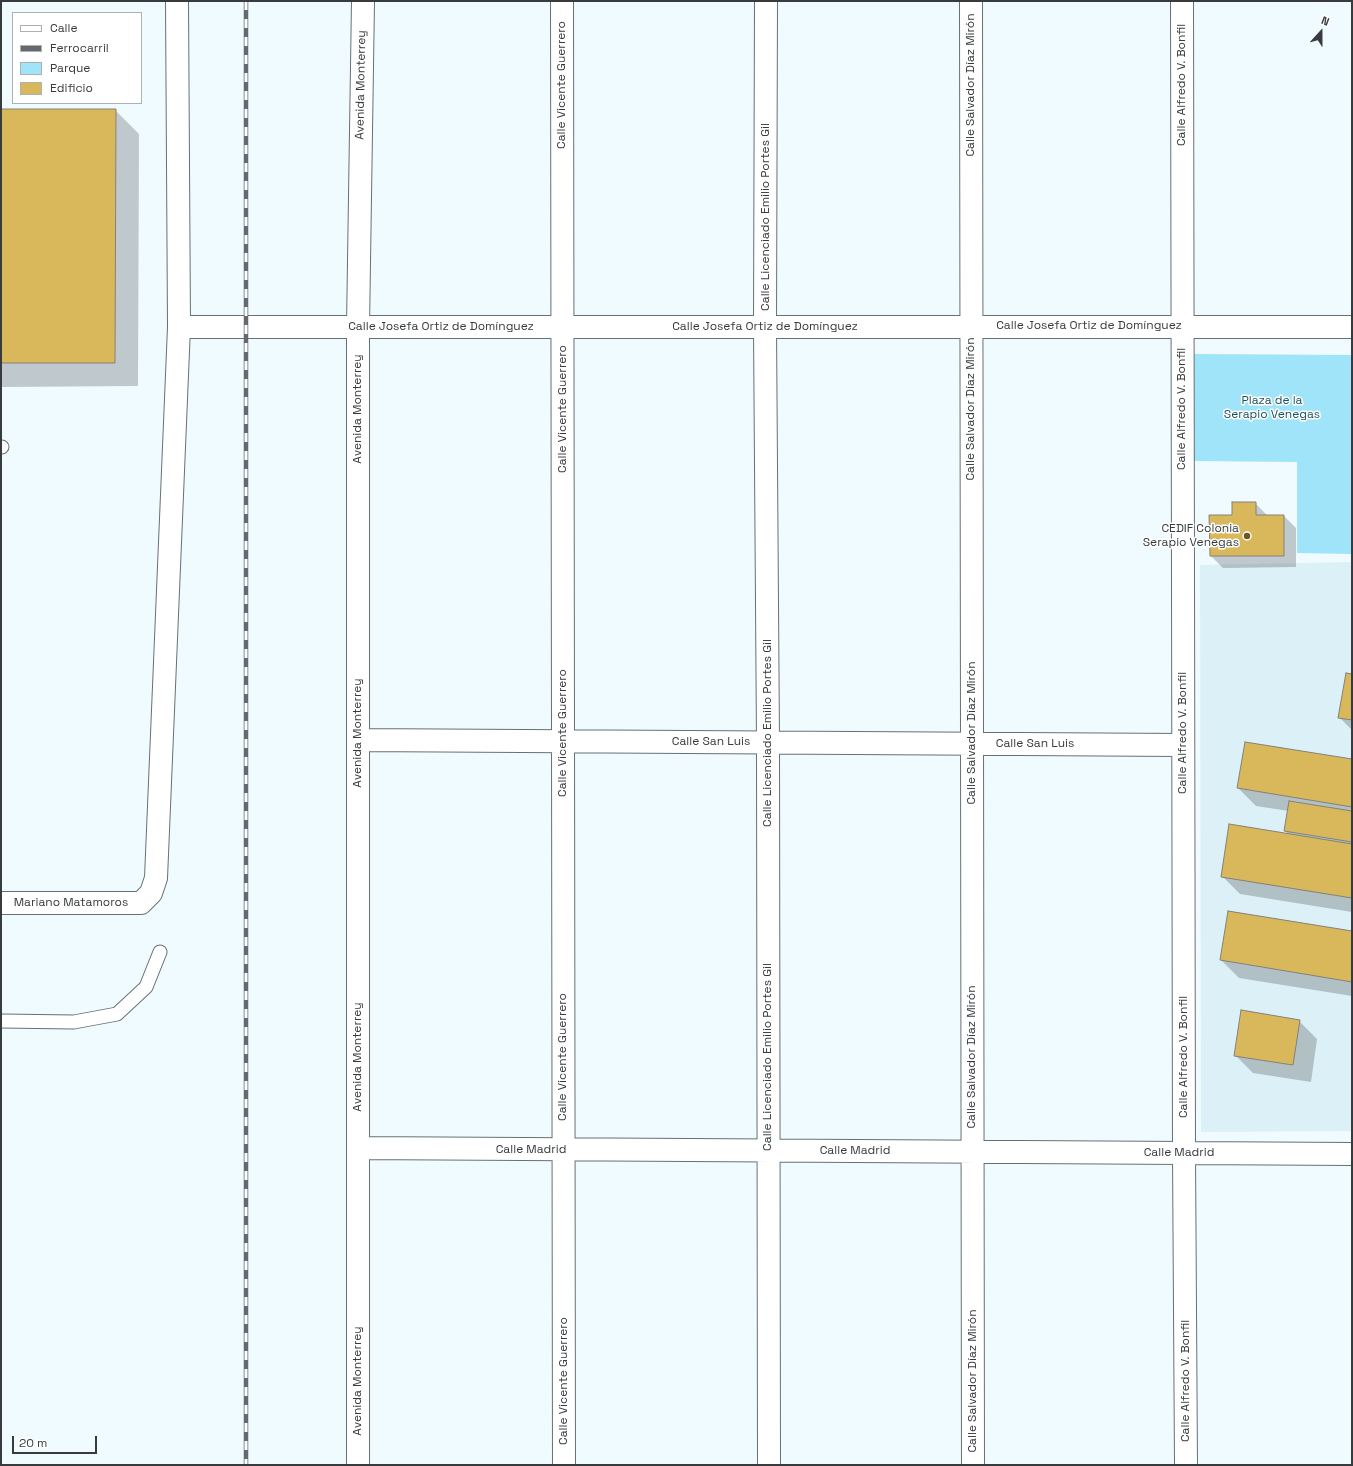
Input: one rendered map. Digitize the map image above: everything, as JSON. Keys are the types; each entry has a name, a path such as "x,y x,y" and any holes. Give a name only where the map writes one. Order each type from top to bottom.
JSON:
{"street":[{"path":"177,1 179,327"},
{"name":"Avenida Monterrey","path":"358,1465 358,327 363,1"},
{"name":"Calle Vicente Guerrero","path":"562,1 564,1465"},
{"name":"Calle Licenciado Emilio Portes Gil","path":"766,1 765,327 768,742 769,1465"},
{"name":"Calle Salvador Díaz Mirón","path":"971,1 973,1465"},
{"name":"Calle Alfredo V. Bonfil","path":"1182,1 1186,1465"},
{"name":"Calle Josefa Ortiz de Domínguez","path":"179,327 1352,326"},
{"name":"Mariano Matamoros","path":"1,903 141,903 151,892 156,878 179,327"},
{"name":"Calle San Luis","path":"358,740 1183,745"},
{"name":"Calle Madrid","path":"358,1148 1352,1154"}],"lane":[{"path":"1,1021 74,1022 117,1014 146,987 160,952"}],"shaded area":[{"path":"1352,562 1352,1131 1201,1132 1200,565"}],"green space":[{"name":"Plaza de la Serapio Venegas","path":"1194,354 1352,355 1352,554 1297,553 1297,462 1194,461"}],"building":[{"path":"1,109 116,109 115,363 1,363"},
{"name":"CEDIF Colonia Serapio Venegas","path":"1232,502 1256,502 1256,515 1284,515 1284,556 1210,556 1209,515 1232,515"},
{"path":"1346,673 1352,674 1352,720 1338,718"},
{"path":"1245,742 1352,759 1352,807 1237,788"},
{"path":"1289,801 1352,811 1352,842 1284,831"},
{"path":"1229,824 1352,844 1352,898 1221,877"},
{"path":"1228,911 1352,931 1352,982 1220,960"},
{"path":"1241,1010 1300,1020 1293,1065 1234,1056"}],"railway":[{"path":"246,1 246,1465"}],"place":[{"name":"CEDIF Colonia Serapio Venegas","path":"1247,536"}]}
